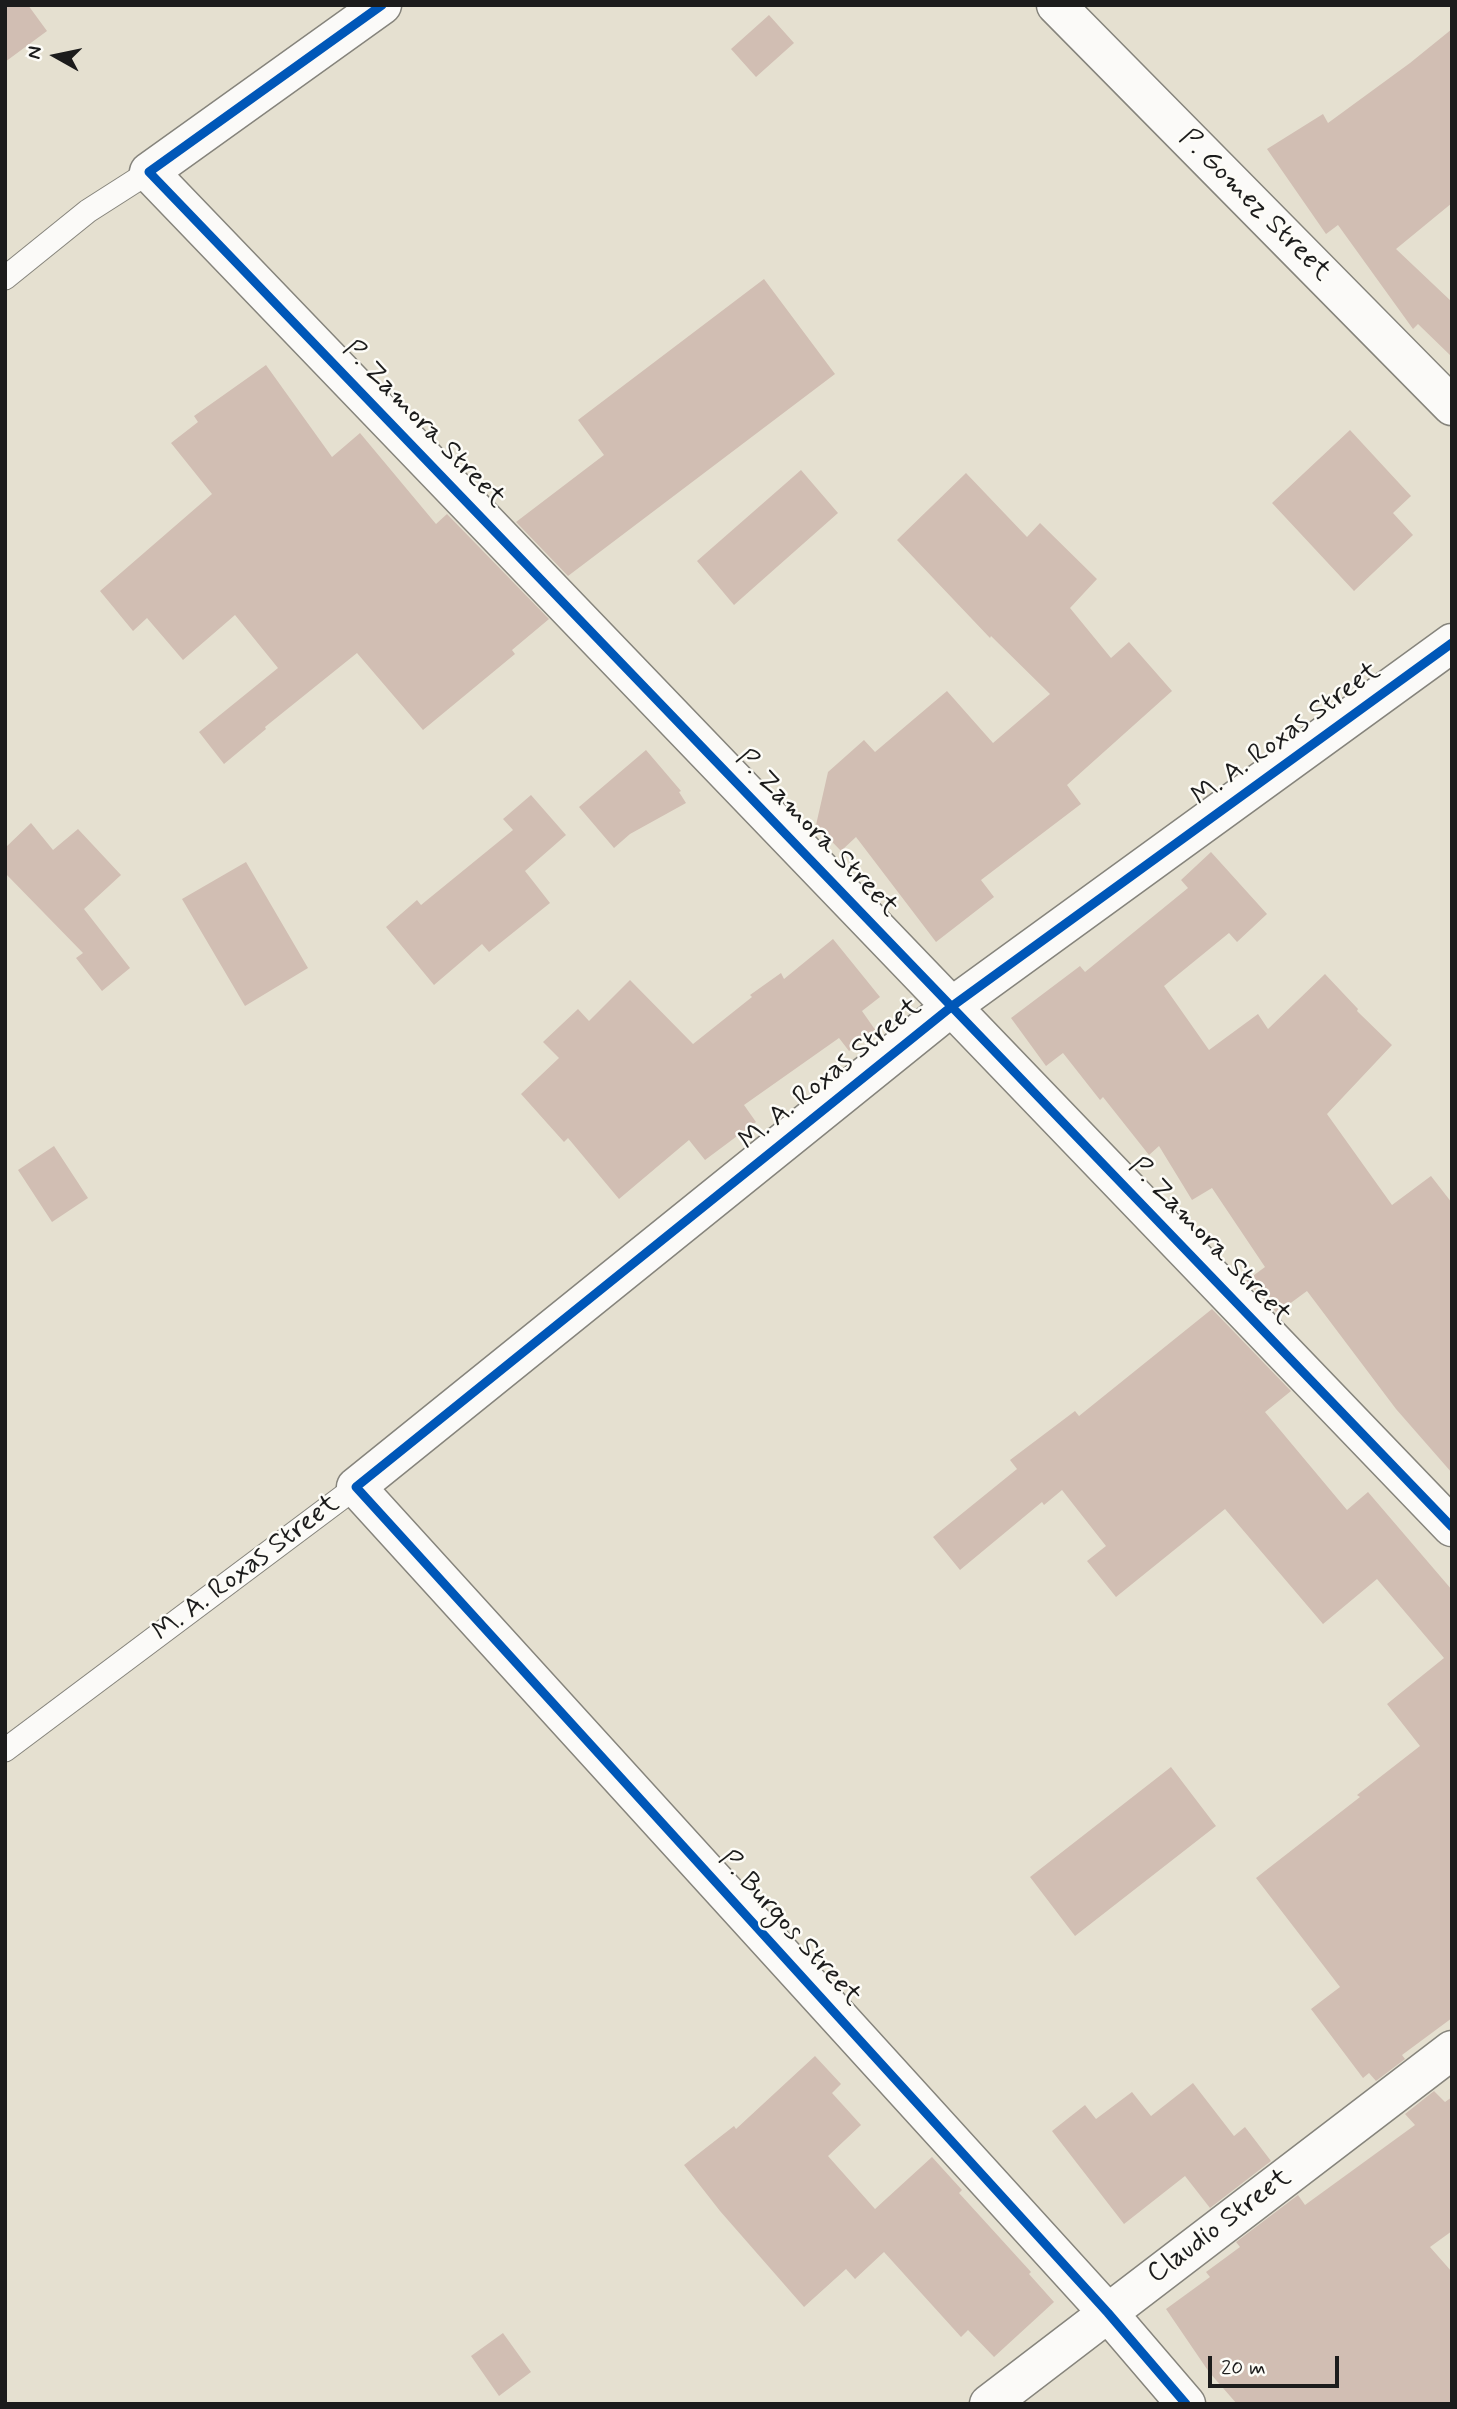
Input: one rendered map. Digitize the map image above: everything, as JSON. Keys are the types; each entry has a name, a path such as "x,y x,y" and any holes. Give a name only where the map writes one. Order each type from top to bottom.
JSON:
{"street":[{"path":"149,172 382,5"},
{"name":"P. Gomez Street","path":"1056,5 1452,406"},
{"name":"P. Zamora Street","path":"149,172 1452,1527"},
{"name":"M. A. Roxas Street","path":"356,1487 951,1007 1452,643"},
{"name":"P. Burgos Street","path":"356,1487 1108,2313 1186,2404"},
{"name":"Claudio Street","path":"989,2404 1452,2050"}],"lane":[{"path":"5,278 89,211 149,172"},
{"name":"M. A. Roxas Street","path":"5,1750 356,1487"}],"building":[{"path":"5,5 28,5 47,31 5,62"},
{"path":"769,15 794,43 756,77 731,49"},
{"path":"1452,29 1452,203 1396,249 1452,302 1452,357 1418,324 1413,329 1338,225 1326,234 1267,149 1323,114 1328,123"},
{"path":"764,279 835,374 568,576 516,522 604,455 578,420"},
{"path":"266,365 332,457 360,433 436,524 447,514 549,619 512,650 515,654 423,730 357,653 265,727 266,729 224,764 199,732 278,668 235,615 183,660 147,618 133,631 100,591 212,494 171,443 198,422 194,416"},
{"path":"1350,430 1411,496 1393,513 1413,535 1354,591 1272,503"},
{"path":"801,470 838,513 734,605 697,561"},
{"path":"966,473 1027,537 1040,523 1097,579 1070,608 1111,658 1129,642 1172,691 1067,785 1081,804 981,880 994,897 936,942 856,837 841,851 816,825 828,772 864,740 875,752 947,691 993,743 1050,694 991,636 990,638 897,540"},
{"path":"646,750 681,791 679,792 686,803 630,834 614,848 579,807"},
{"path":"531,795 566,835 525,871 550,903 489,952 482,944 434,985 386,927 417,900 421,905 513,830 503,819"},
{"path":"31,823 53,850 78,829 121,875 84,909 130,968 102,991 76,958 83,953 5,873 5,848"},
{"path":"1211,852 1267,914 1237,942 1229,933 1164,986 1209,1050 1258,1014 1268,1029 1325,974 1357,1011 1392,1045 1327,1114 1392,1205 1431,1176 1452,1203 1452,1473 1396,1409 1307,1291 1277,1313 1246,1281 1265,1267 1212,1188 1192,1200 1159,1146 1149,1155 1103,1097 1100,1100 1063,1053 1046,1066 1011,1018 1080,966 1085,972 1188,888 1181,880"},
{"path":"246,862 308,968 245,1006 182,899"},
{"path":"833,939 880,997 862,1011 876,1031 849,1051 839,1038 744,1105 756,1122 705,1160 689,1140 619,1199 568,1138 564,1142 521,1094 559,1058 543,1042 578,1009 589,1021 630,980 693,1044 752,997 750,995 781,973 784,979"},
{"path":"54,1146 88,1198 52,1222 18,1170"},
{"path":"1212,1309 1291,1391 1265,1412 1347,1510 1368,1492 1452,1590 1452,2018 1402,2055 1405,2059 1376,2081 1369,2073 1363,2078 1311,2009 1340,1987 1256,1878 1360,1797 1357,1795 1420,1746 1387,1704 1444,1658 1377,1579 1323,1624 1225,1509 1116,1597 1087,1561 1106,1546 1062,1490 1044,1505 1042,1502 960,1570 933,1537 1017,1469 1010,1460 1075,1411 1079,1416"},
{"path":"1171,1767 1216,1826 1075,1936 1030,1877"},
{"path":"815,2056 841,2084 832,2093 861,2125 828,2156 875,2209 932,2157 962,2190 959,2193 1031,2272 1029,2274 1054,2302 994,2357 968,2330 961,2337 884,2252 855,2279 846,2269 804,2307 720,2211 684,2165 734,2126 736,2129"},
{"path":"1193,2083 1234,2136 1245,2127 1271,2161 1210,2208 1185,2176 1124,2224 1052,2131 1085,2105 1096,2119 1132,2092 1151,2116"},
{"path":"1434,2091 1445,2102 1452,2097 1452,2231 1430,2247 1452,2272 1452,2404 1237,2404 1209,2372 1166,2309 1210,2277 1206,2272 1240,2247 1236,2242 1298,2195 1305,2205 1415,2125 1405,2114"},
{"path":"503,2333 531,2372 499,2396 471,2356"}],"cycle path":[{"path":"382,5 149,172 1452,1527"},
{"path":"1186,2404 1108,2313 356,1487 951,1007 1452,643"}]}
